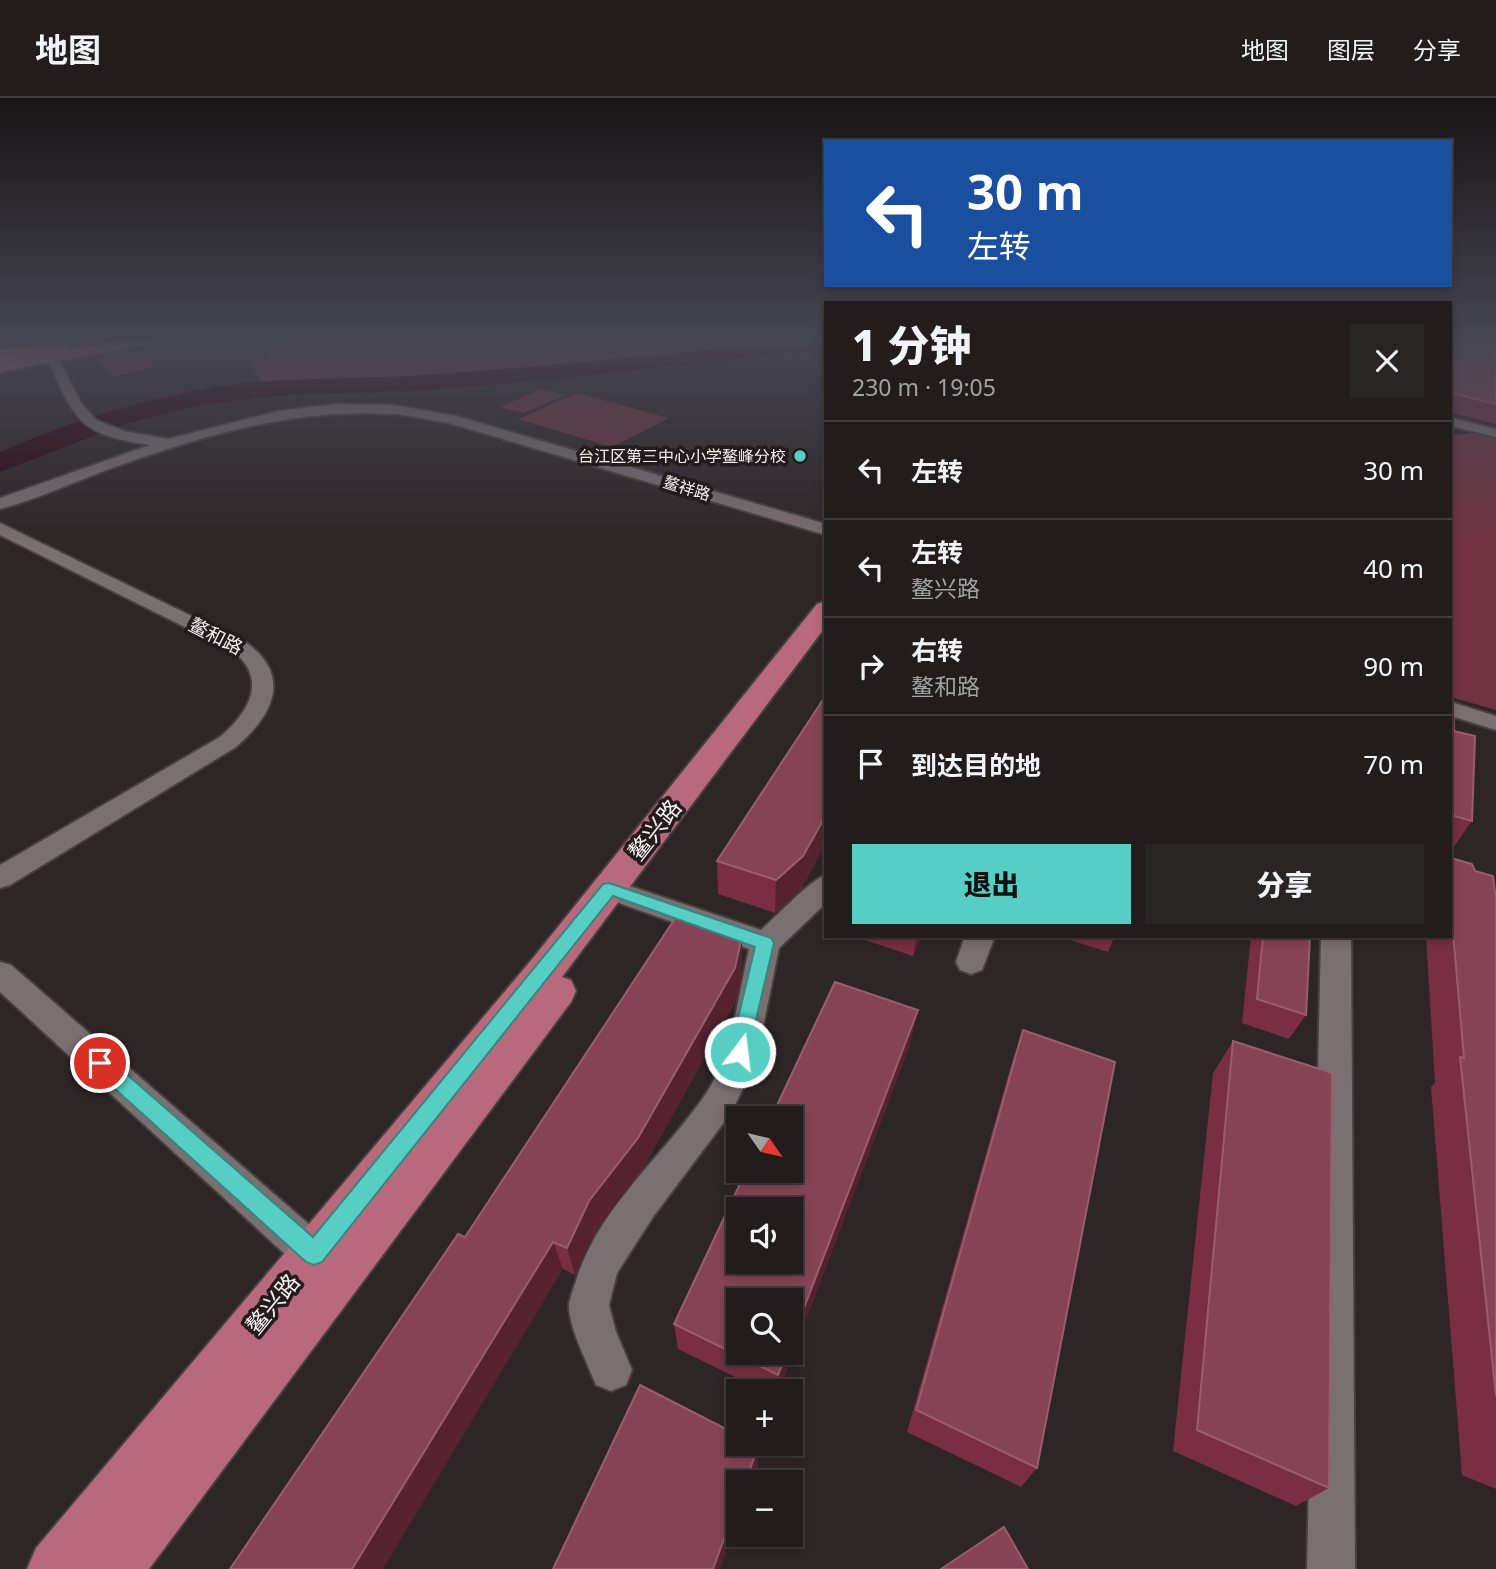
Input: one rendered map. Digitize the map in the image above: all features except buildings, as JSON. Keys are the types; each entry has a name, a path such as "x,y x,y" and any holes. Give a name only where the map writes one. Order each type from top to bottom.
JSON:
{"main road":[{"name":"鳌兴路","path":"620,893 824,612"},
{"name":"鳌兴路","path":"92,1560 620,893 824,640"}],"street":[{"name":"鳌祥路","path":"78,407 89,422 104,429 170,443 254,421 306,412 365,408 416,412 451,419 824,529"},
{"path":"1452,422 1496,433"},
{"path":"0,504 170,443"},
{"name":"鳌和路","path":"0,528 240,647 259,662 264,682 259,708 249,722 216,751 0,878"},
{"path":"1452,709 1496,723"},
{"path":"611,1370 596,1333 589,1306 600,1265 640,1204 719,1102 734,1072 746,1032 765,943 798,915 824,887"},
{"path":"620,893 765,943"},
{"path":"1331,1569 1336,938"},
{"path":"0,974 329,1260"}],"shaded area":[{"path":"501,407 538,407 524,413"},
{"path":"546,407 627,407 669,418 612,447 518,419"},
{"path":"1478,433 1496,439 1496,710 1452,697 1452,435"}],"waterway":[{"path":"0,463 86,428 155,407"}],"place":[{"name":"台江区第三中心小学鳌峰分校","path":"800,456"}],"route":[{"path":"100,1063 314,1254 609,889 765,943 740,1052"}]}
